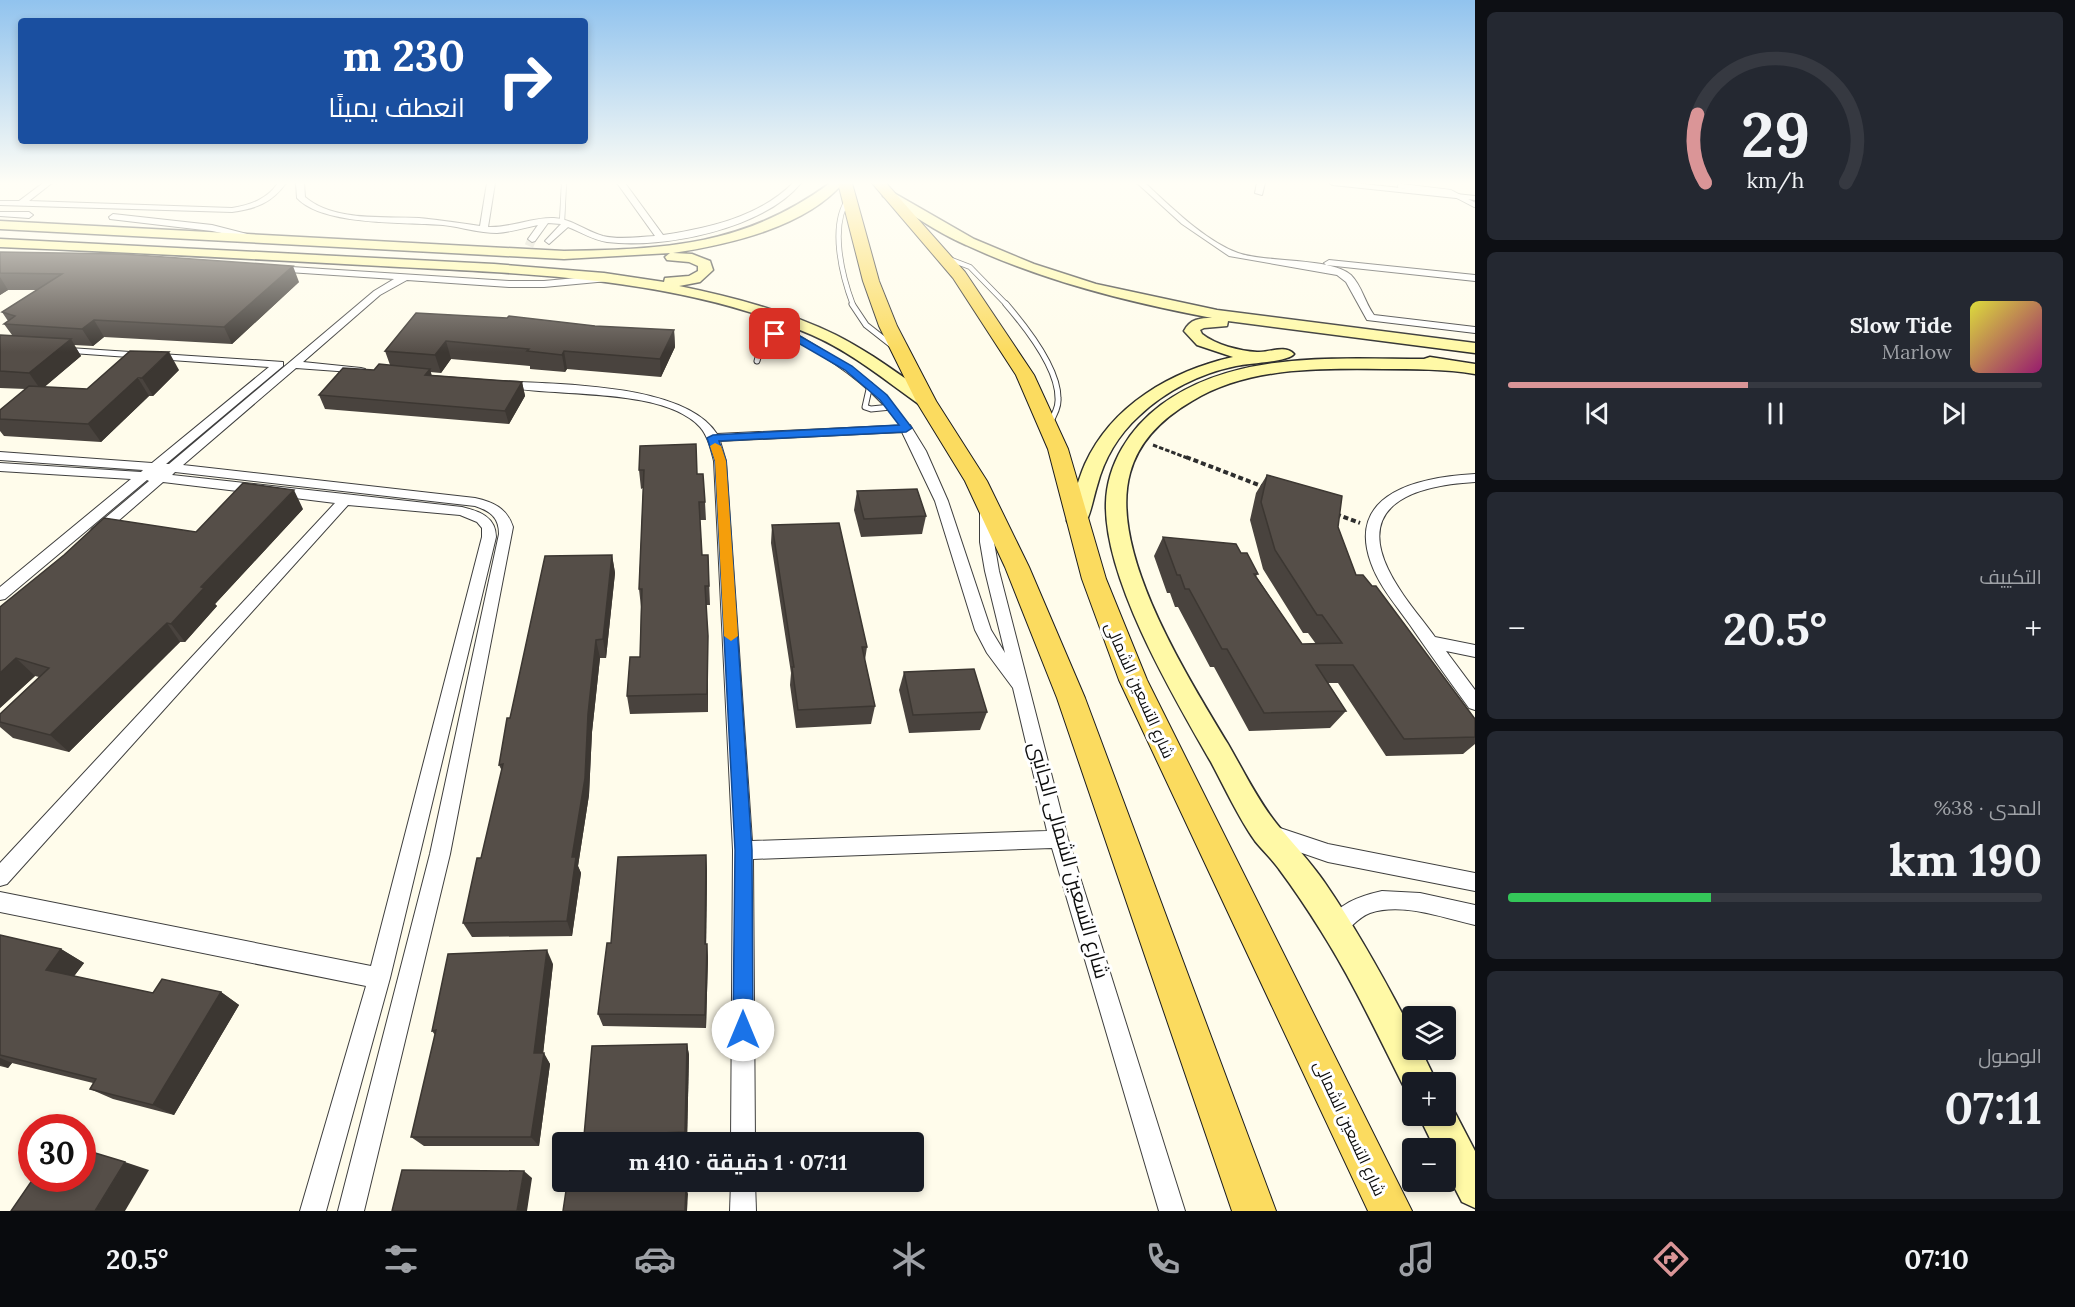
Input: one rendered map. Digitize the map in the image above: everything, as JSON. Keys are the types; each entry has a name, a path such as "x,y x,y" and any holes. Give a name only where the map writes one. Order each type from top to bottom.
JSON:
{"main road":[{"path":"305,240 537,247 633,259 687,257 698,260 706,267 702,275 686,281 633,281"},
{"path":"600,255 681,249 721,240"},
{"path":"859,240 871,281 899,350 926,400 976,481 1017,567 1071,698 1254,1211"},
{"name":"شارع التسعين الشمالى","path":"929,240 978,300 1011,351 1048,425 1066,476 1094,579 1133,680 1390,1211"},
{"path":"966,240 1029,267 1081,285 1195,312 1475,348"},
{"path":"0,243 180,250 465,266 609,278 681,289 744,305 817,332 853,351 926,400"},
{"path":"164,262 180,250"},
{"path":"1256,356 1204,343 1196,337 1193,328 1207,322 1304,331 1338,330"},
{"path":"1077,521 1098,457 1107,440 1133,410 1186,377 1256,356 1349,354 1408,358 1475,369"},
{"path":"1414,1072 1336,927 1284,851 1265,831 1182,687 1148,618 1125,558 1119,536 1116,497 1123,464 1136,439 1149,423 1176,401 1211,384 1250,373 1320,364 1444,364"},
{"path":"1442,1126 1475,1189"}],"street":[{"path":"537,247 539,240"},
{"path":"537,247 545,240"},
{"path":"1209,240 1234,255 1342,273 1349,279 1371,318 1475,330"},
{"path":"1251,255 1475,278"},
{"path":"265,268 509,284 556,283 609,278"},
{"path":"287,364 363,292 367,286 365,275"},
{"path":"0,595 159,472 287,364 382,289 407,277"},
{"path":"46,348 377,372"},
{"path":"484,382 648,398 678,407 700,421 713,438 720,461 743,850 743,1132"},
{"path":"713,438 906,428 921,454 938,494 983,630 999,659 1022,687"},
{"path":"0,456 475,502 495,509 505,520 506,534 440,854 351,1211"},
{"path":"0,467 159,472 345,500 470,513 482,519 490,532 379,978 313,1211"},
{"path":"90,538 159,472"},
{"path":"1475,478 1440,480 1412,487 1390,498 1377,515 1373,528 1373,544 1377,561 1393,589 1475,703"},
{"path":"0,877 345,500"},
{"name":"شارع التسعين الشمالى الجانبى","path":"987,505 987,542 992,571 1059,839 1172,1211"},
{"path":"1430,642 1475,651"},
{"path":"1265,831 1328,853 1475,882"},
{"path":"743,850 1059,839"},
{"path":"1336,927 1352,910 1377,900 1395,900 1475,915"},
{"path":"0,902 379,978"},
{"path":"743,1192 743,1211"}],"lane":[{"path":"757,361 765,342 775,334 786,333 836,360 870,385 891,406 906,428"},
{"path":"870,385 865,407 871,409 891,406"}],"path":[{"path":"1136,439 1265,488"},
{"path":"1330,512 1373,528"}],"building":[{"path":"0,252 122,254 293,266 224,327 94,320 82,329 4,324 15,316 2,312 62,274 0,273"},
{"path":"416,313 507,318 509,316 595,326 674,330 660,359 564,351 562,355 527,351 529,349 446,341 435,355 385,351"},
{"path":"0,335 71,339 29,373 0,371"},
{"path":"130,351 169,352 88,424 0,419 0,410 29,386 87,389"},
{"path":"379,364 430,369 425,375 522,382 505,411 319,395 343,368 374,370"},
{"path":"696,444 697,474 703,474 705,502 699,502 702,555 708,555 709,586 705,586 708,636 707,694 627,696 630,657 640,657 642,589 639,589 644,470 639,470 640,446"},
{"path":"1267,475 1342,496 1338,527 1356,575 1363,575 1372,586 1376,586 1475,719 1475,737 1404,739 1353,665 1316,665 1346,711 1264,713 1227,649 1222,649 1189,589 1185,589 1180,575 1177,575 1163,537 1236,544 1241,553 1247,553 1258,574 1254,574 1302,644 1342,643 1322,615 1317,615 1275,550 1261,502"},
{"path":"243,483 294,490 201,587 204,588 171,624 167,623 50,735 0,722 0,714 49,668 16,658 0,673 0,607 64,555 104,518 196,532"},
{"path":"917,489 926,516 864,519 857,491"},
{"path":"839,523 867,647 862,647 875,706 798,710 792,667 794,667 772,525"},
{"path":"612,555 603,639 596,640 588,714 585,778 572,857 576,857 567,921 463,923 477,858 481,858 503,764 499,765 507,718 510,718 545,556"},
{"path":"974,669 987,712 913,715 904,672"},
{"path":"706,855 705,1015 598,1014 607,943 611,943 618,857"},
{"path":"0,935 61,949 46,970 153,993 162,979 221,992 153,1105 90,1089 96,1079 0,1055"},
{"path":"547,950 534,1053 544,1053 531,1137 411,1137 436,1030 432,1031 448,954"},
{"path":"687,1044 685,1132 584,1132 592,1046"},
{"path":"96,1153 125,1162 95,1211 11,1211 24,1192 96,1192"},
{"path":"402,1170 524,1171 517,1211 392,1211"},
{"path":"566,1192 686,1192 685,1211 563,1211"}],"tunnel":[{"path":"529,246 532,240"}],"slow traffic":[{"path":"715,446 720,461 731,636"}],"route":[{"path":"743,1030 743,850 720,461 713,438 906,428 889,403 849,368 790,334 775,334"}]}
